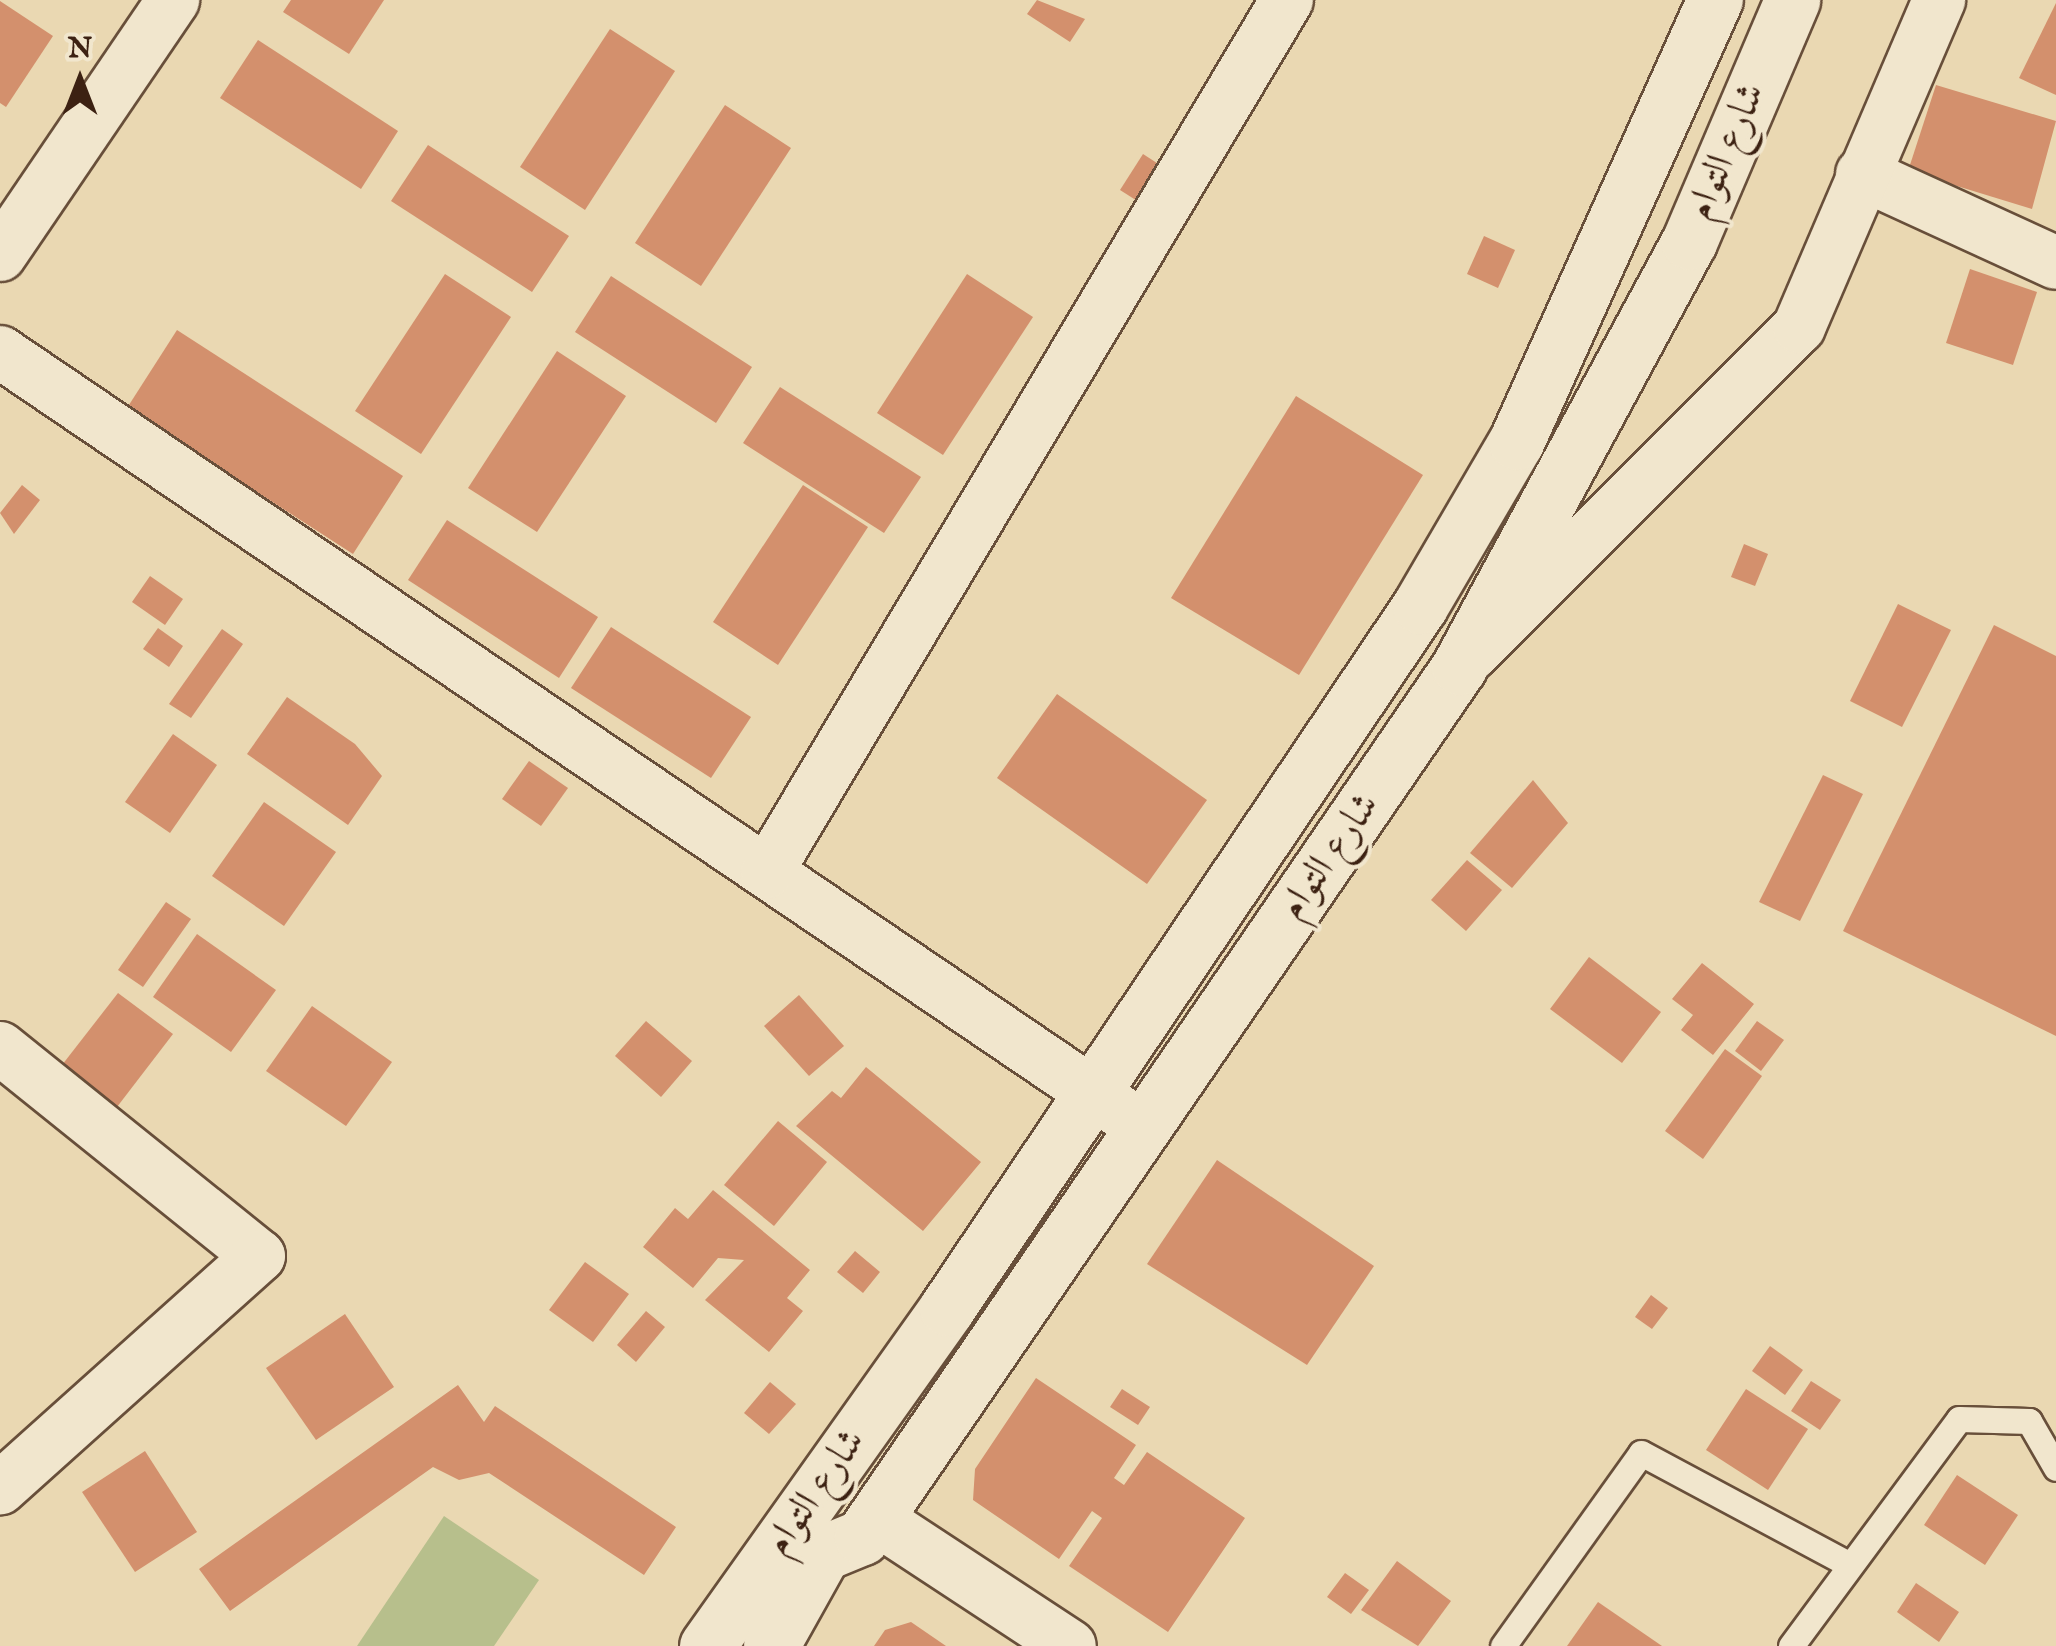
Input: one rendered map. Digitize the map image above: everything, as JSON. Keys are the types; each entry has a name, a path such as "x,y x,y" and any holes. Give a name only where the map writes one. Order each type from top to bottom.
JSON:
{"main road":[{"name":"شارع التوام","path":"706,1646 1338,734 1516,442 1715,0"},
{"name":"شارع التوام","path":"771,1646 822,1553 862,1537 1140,1125 1459,667 1688,242 1792,0"}],"street":[{"path":"0,255 173,0"},
{"path":"767,872 1287,0"},
{"path":"1459,667 1799,328 1939,0"},
{"path":"1862,174 2056,263"},
{"path":"0,352 1140,1125"},
{"path":"0,1048 259,1256 0,1488"},
{"path":"875,1518 1070,1646"}],"lane":[{"path":"1792,1646 1846,1563 1959,1418 2029,1422 2056,1468"},
{"path":"1503,1646 1641,1453 1846,1563"}],"green space":[{"path":"444,1516 539,1580 494,1646 357,1646"}],"building":[{"path":"291,0 384,0 349,54 283,12"},
{"path":"1037,0 1085,19 1070,42 1027,14"},
{"path":"0,1 53,36 6,107 0,103"},
{"path":"2056,3 2056,95 2019,78"},
{"path":"610,29 675,71 585,210 520,167"},
{"path":"258,40 398,131 361,189 220,98"},
{"path":"1936,85 2056,121 2032,209 1908,171"},
{"path":"725,105 791,148 701,286 635,243"},
{"path":"428,145 569,236 532,292 391,201"},
{"path":"1143,154 1177,176 1153,211 1120,190"},
{"path":"1484,236 1515,250 1498,288 1467,274"},
{"path":"1970,269 2037,292 2013,365 1946,343"},
{"path":"445,274 511,317 421,454 355,411"},
{"path":"967,274 1033,317 943,455 877,413"},
{"path":"611,276 752,367 716,423 575,332"},
{"path":"177,330 403,476 353,554 127,408"},
{"path":"557,351 626,396 537,532 468,488"},
{"path":"780,387 921,477 884,533 743,443"},
{"path":"1296,396 1423,475 1299,675 1171,598"},
{"path":"22,485 40,500 14,534 0,513"},
{"path":"803,485 868,527 778,665 713,622"},
{"path":"447,520 598,617 559,678 408,580"},
{"path":"1744,544 1768,554 1755,586 1731,577"},
{"path":"150,576 183,599 165,625 132,602"},
{"path":"1898,604 1951,630 1902,727 1850,701"},
{"path":"1994,625 2056,656 2056,1036 1843,931"},
{"path":"611,627 751,717 711,778 571,688"},
{"path":"158,628 183,646 169,667 143,649"},
{"path":"222,629 243,644 191,718 169,704"},
{"path":"1057,694 1207,800 1147,884 997,778"},
{"path":"287,697 355,744 382,776 348,825 247,754"},
{"path":"173,734 217,765 170,833 125,802"},
{"path":"529,761 568,788 541,826 502,799"},
{"path":"1823,775 1863,794 1800,921 1759,902"},
{"path":"1533,780 1568,823 1512,888 1470,853"},
{"path":"264,802 336,852 284,926 212,876"},
{"path":"1467,860 1502,890 1466,931 1431,900"},
{"path":"166,902 191,919 143,987 118,970"},
{"path":"197,934 276,990 231,1052 153,997"},
{"path":"1589,957 1661,1012 1622,1063 1550,1009"},
{"path":"1702,963 1754,1004 1713,1055 1681,1030 1693,1015 1672,999"},
{"path":"118,993 173,1034 117,1107 62,1065"},
{"path":"799,995 844,1046 809,1076 764,1026"},
{"path":"312,1006 392,1062 346,1126 266,1071"},
{"path":"646,1021 692,1061 661,1097 615,1056"},
{"path":"1757,1021 1784,1040 1761,1071 1735,1051"},
{"path":"1725,1049 1762,1076 1703,1159 1665,1131"},
{"path":"866,1067 981,1162 923,1231 796,1126 832,1091 841,1098"},
{"path":"778,1121 827,1162 774,1226 724,1185"},
{"path":"1217,1160 1374,1266 1307,1365 1147,1264"},
{"path":"713,1190 810,1270 787,1298 803,1311 769,1352 705,1300 744,1260 718,1258 693,1288 643,1247 675,1208 688,1219"},
{"path":"855,1251 880,1272 863,1293 837,1272"},
{"path":"585,1262 629,1294 593,1342 549,1310"},
{"path":"1651,1295 1668,1308 1652,1329 1635,1317"},
{"path":"646,1311 665,1327 636,1362 617,1345"},
{"path":"345,1314 394,1387 316,1440 266,1368"},
{"path":"1770,1346 1803,1370 1785,1395 1752,1371"},
{"path":"1036,1378 1136,1445 1114,1478 1124,1485 1147,1452 1245,1518 1168,1632 1069,1566 1102,1518 1092,1511 1059,1559 973,1500 975,1469"},
{"path":"1811,1381 1841,1400 1820,1430 1791,1411"},
{"path":"770,1382 796,1404 769,1434 744,1413"},
{"path":"458,1385 484,1422 495,1406 676,1527 644,1575 489,1473 459,1480 433,1467 230,1611 199,1569"},
{"path":"1122,1389 1150,1407 1138,1425 1110,1407"},
{"path":"1746,1389 1808,1429 1768,1490 1706,1450"},
{"path":"145,1451 197,1532 135,1572 82,1492"},
{"path":"1957,1475 2018,1515 1985,1565 1924,1525"},
{"path":"1397,1561 1451,1601 1418,1646 1361,1610"},
{"path":"1345,1573 1369,1590 1351,1614 1327,1597"},
{"path":"1916,1583 1959,1612 1939,1642 1897,1612"},
{"path":"1598,1602 1662,1646 1567,1646"},
{"path":"911,1622 946,1646 874,1646 885,1630"}]}
